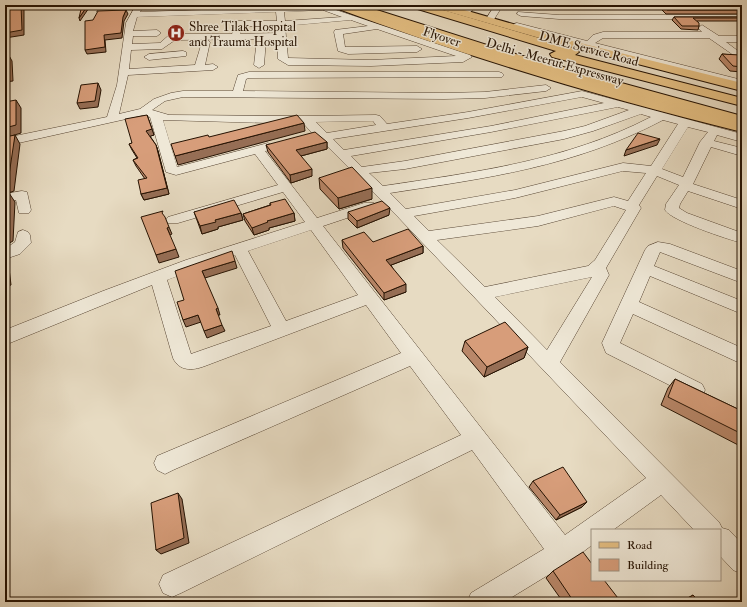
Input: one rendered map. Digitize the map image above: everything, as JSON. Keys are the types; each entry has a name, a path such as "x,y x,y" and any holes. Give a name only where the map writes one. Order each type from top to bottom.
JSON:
{"main road":[{"path":"337,5 454,46 742,128"},
{"name":"Flyover","path":"351,5 508,56 742,120"},
{"name":"Delhi - Meerut Expressway","path":"369,5 470,37 658,90 742,110"},
{"name":"Flyover","path":"415,5 564,49 742,94"},
{"name":"DME Service Road","path":"442,5 512,26 742,87"},
{"name":"Delhi - Meerut Expressway","path":"401,7 566,57 742,102"}],"street":[{"path":"106,5 101,12 226,6"},
{"path":"442,5 512,26 524,10 524,6"},
{"path":"465,12 474,5"},
{"path":"490,19 499,5"},
{"path":"136,10 244,11 280,9 324,8 467,58 420,62 288,62 284,59 280,9"},
{"path":"544,9 599,8"},
{"path":"662,8 742,9"},
{"path":"678,8 699,25 712,39 727,47 742,58"},
{"path":"720,9 742,25"},
{"path":"132,58 126,48 129,30 136,10"},
{"path":"235,37 244,11"},
{"path":"521,14 546,17 742,17"},
{"path":"228,22 280,24 355,19"},
{"path":"563,26 742,25"},
{"path":"196,37 201,27"},
{"path":"129,30 158,28"},
{"path":"379,28 338,32 341,49 348,51 417,49"},
{"path":"742,39 603,35 596,37 588,46 742,83"},
{"path":"259,65 262,36"},
{"path":"126,48 162,46 173,38 282,36"},
{"path":"414,40 420,62"},
{"path":"199,68 206,42"},
{"path":"727,47 742,49"},
{"path":"132,58 183,54"},
{"path":"112,119 124,72 132,58"},
{"path":"409,62 416,97"},
{"path":"124,72 213,67"},
{"path":"268,95 272,70"},
{"path":"236,95 242,77 272,70 412,76 499,75"},
{"path":"440,76 444,96"},
{"path":"149,113 154,102 166,97 183,94 416,97 492,94 546,88"},
{"path":"204,119 211,94"},
{"path":"316,135 384,127 582,94 742,138"},
{"path":"283,118 288,95"},
{"path":"340,154 491,129 620,104"},
{"path":"358,171 405,165 564,135 589,129 641,110"},
{"path":"149,113 158,122 171,169 176,172 279,144"},
{"path":"5,142 112,119 149,113 169,118 204,119 376,118 395,144 405,165 412,186 427,210"},
{"path":"5,338 158,277 315,224 384,195 412,186 482,174 596,147 641,128 661,116"},
{"path":"304,119 310,123 316,135 340,154 403,214 710,529"},
{"path":"632,206 685,122"},
{"path":"742,152 708,139 686,184 672,208 675,212 742,238"},
{"path":"258,150 562,552"},
{"path":"403,214 515,194 584,178 614,168 636,166 655,170 686,184 741,201"},
{"path":"173,220 286,187"},
{"path":"5,198 22,196 24,210"},
{"path":"424,237 538,221 600,206 614,201 632,206 635,209 598,267 590,272 481,294"},
{"path":"5,254 15,251 20,247 23,243 22,235"},
{"path":"708,397 612,348 611,343 653,250 658,247 665,248 742,277"},
{"path":"239,249 282,330"},
{"path":"549,364 601,275 598,267"},
{"path":"645,268 742,308"},
{"path":"158,277 182,358 189,362 198,361 370,297"},
{"path":"629,305 742,356"},
{"path":"165,463 414,356"},
{"path":"172,584 476,438"},
{"path":"594,529 661,480"},
{"path":"480,602 562,552 591,531"},
{"path":"721,540 742,561"}],"building":[{"path":"5,5 21,5 22,30 5,33"},
{"path":"82,5 88,5 79,18"},
{"path":"512,5 555,5 511,6"},
{"path":"665,5 742,5 742,10 667,10 663,6 666,6"},
{"path":"126,10 123,17 121,33 104,35 105,47 85,50 85,21 93,20 98,11"},
{"path":"674,17 742,18 693,18 699,23 699,26 682,26"},
{"path":"5,52 7,52 8,71 5,71"},
{"path":"722,54 742,56 742,67 733,66"},
{"path":"98,83 95,101 77,103 81,85"},
{"path":"16,100 16,125 5,128 5,102"},
{"path":"147,115 152,129 146,131 156,145 167,188 141,194 138,180 147,178 133,160 138,158 129,144 132,143 125,119"},
{"path":"297,115 304,123 175,156 171,144 208,135 209,137"},
{"path":"315,132 327,142 296,150 312,169 290,175 266,145"},
{"path":"638,133 660,139 626,150"},
{"path":"15,135 8,182 5,183 5,137"},
{"path":"352,167 372,188 338,198 319,178"},
{"path":"5,193 9,193 7,232 5,233"},
{"path":"285,199 294,213 267,221 268,222 252,228 243,214 271,205 270,203"},
{"path":"234,200 241,213 200,226 194,212"},
{"path":"382,201 390,208 357,221 348,212"},
{"path":"163,211 162,213 169,227 167,228 176,249 156,255 141,217"},
{"path":"408,229 423,246 386,260 406,284 384,293 342,240 364,232 373,242"},
{"path":"232,251 235,261 202,271 218,308 216,309 222,325 204,331 198,315 183,320 177,302 184,300 175,271"},
{"path":"505,322 528,347 487,367 465,341"},
{"path":"675,379 742,411 742,434 668,397"},
{"path":"563,467 587,502 560,515 533,481"},
{"path":"178,493 184,538 156,550 151,503"},
{"path":"583,552 591,563 591,581 605,581 621,602 574,602 553,571"},
{"path":"693,595 699,602 683,602"}],"place":[{"name":"Shree Tilak Hospital and Trauma Hospital","path":"176,33"}]}
